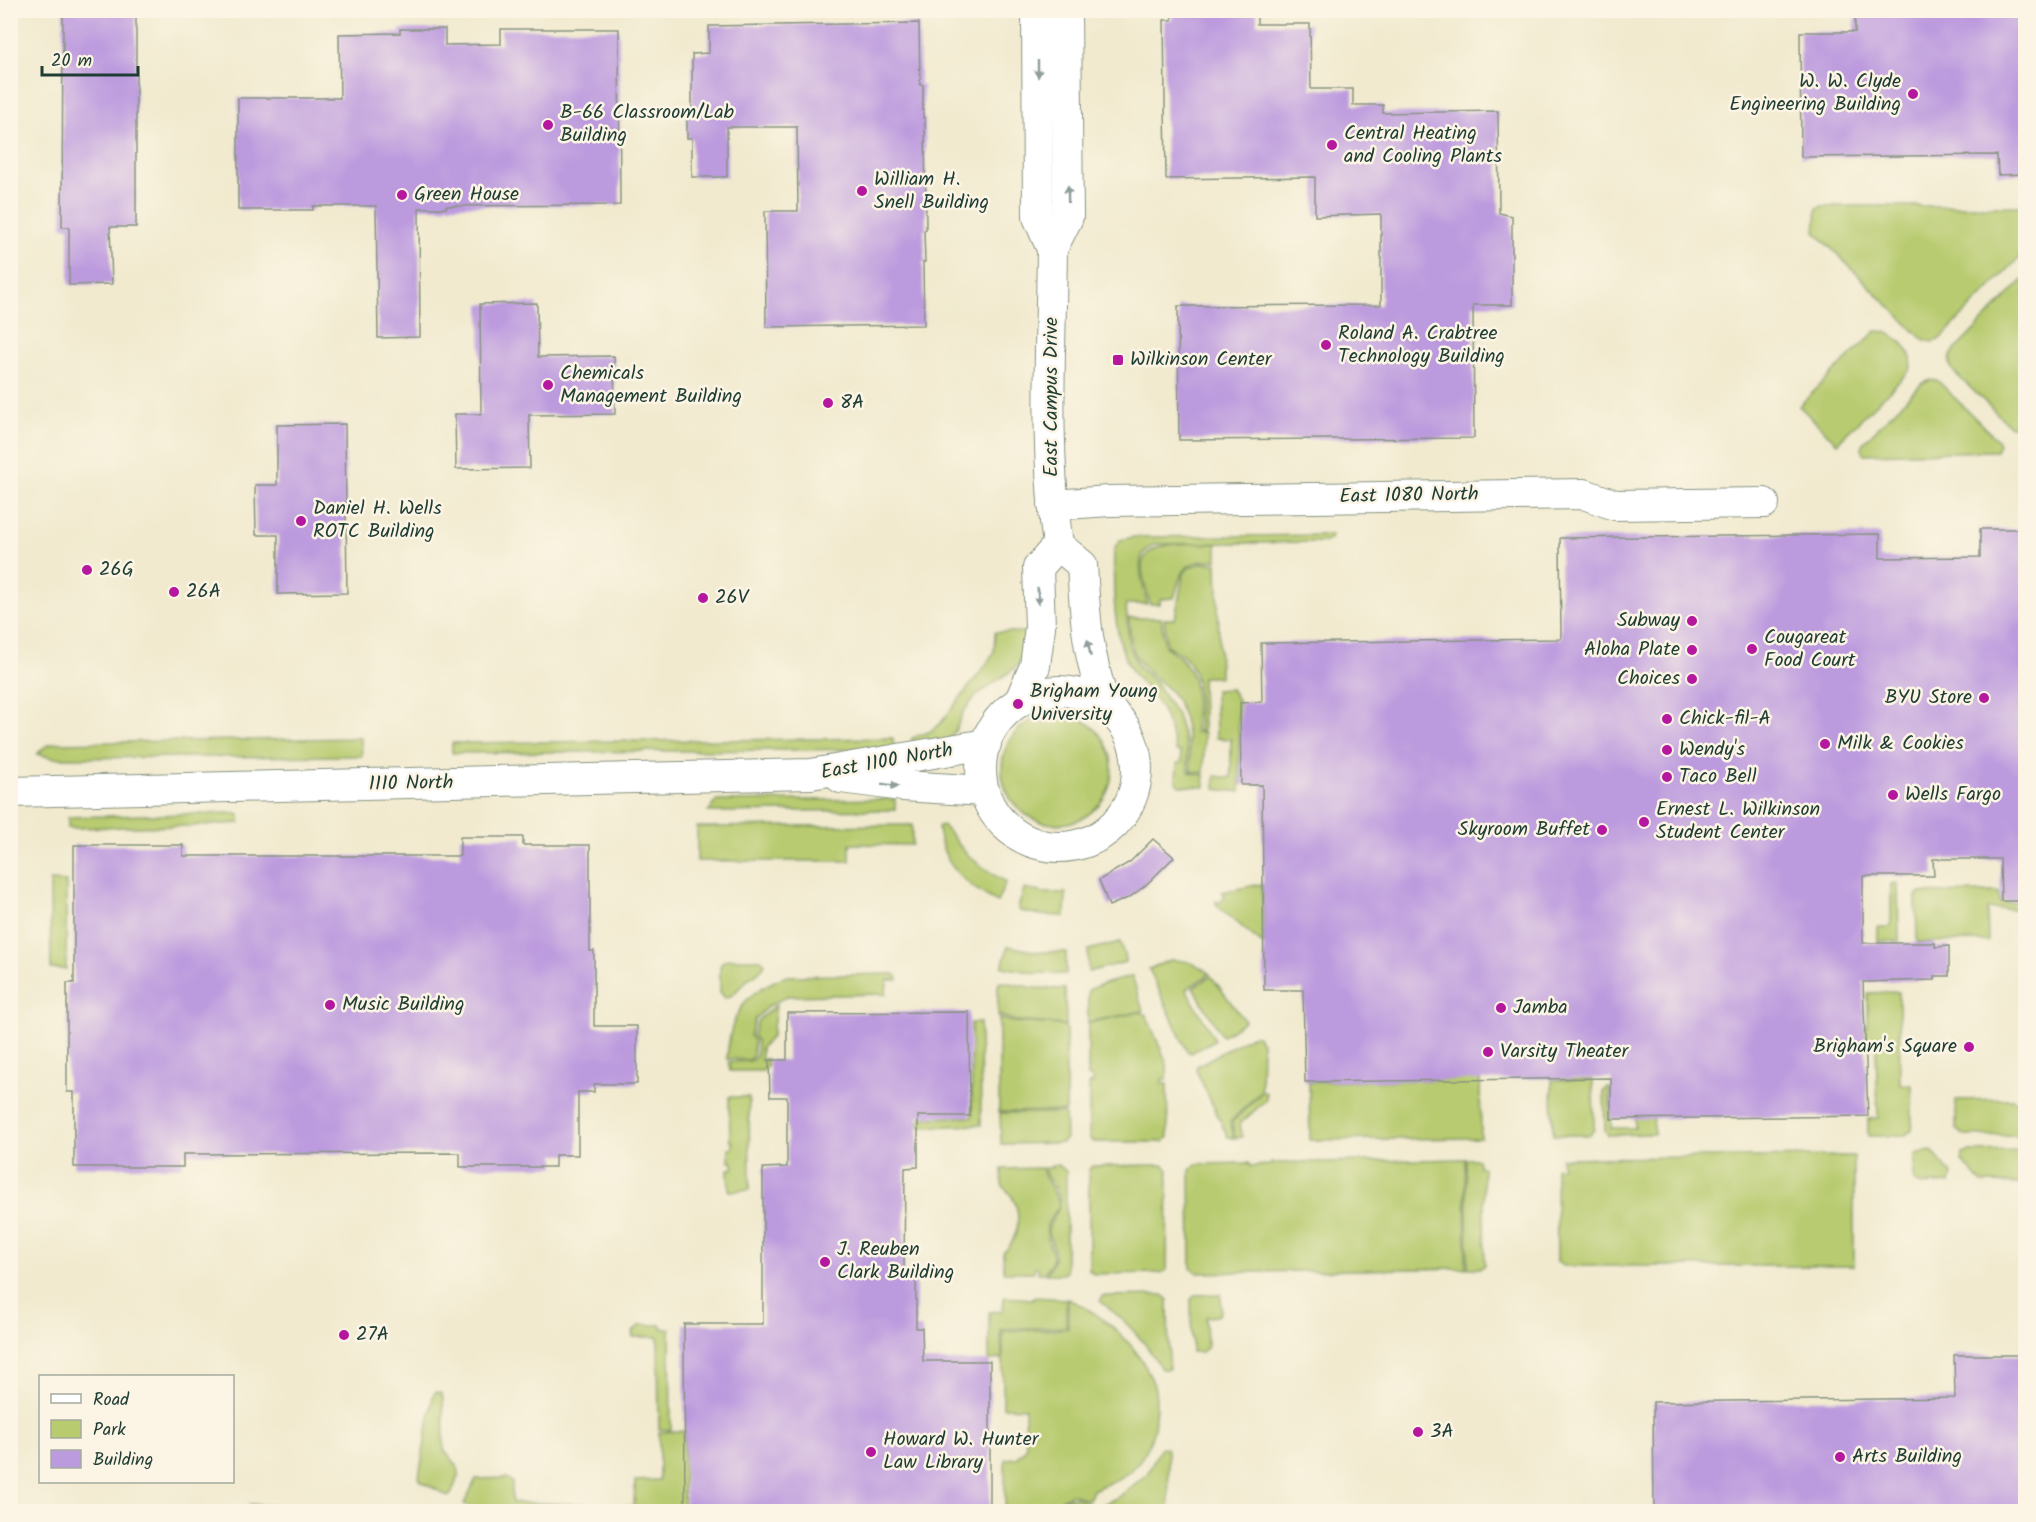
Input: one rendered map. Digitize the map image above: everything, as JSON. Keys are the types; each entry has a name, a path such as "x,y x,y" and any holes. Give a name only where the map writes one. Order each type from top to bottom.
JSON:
{"street":[{"name":"East Campus Drive","path":"1037,10 1038,217 1052,249 1050,468 1058,545"},
{"name":"East Campus Drive","path":"1052,249 1068,217 1066,10"},
{"name":"East 1080 North","path":"1053,506 1121,501 1584,494 1614,505 1764,503"},
{"path":"1021,698 1051,692 1074,693 1105,704 1117,716 1131,737 1137,761 1135,787 1126,810 1109,829 1087,842 1061,847 1036,844 1013,832 995,814 984,791 981,768 986,744 995,725 1021,698 1035,666 1040,627 1038,568 1058,545 1082,565 1085,627 1094,672 1105,704"},
{"name":"East 1100 North","path":"811,774 986,744"},
{"name":"East 1100 North","path":"811,774 903,786 984,791"},
{"name":"1110 North","path":"10,792 811,774"}],"green space":[{"path":"1822,206 2025,206 2025,252 1942,337 1934,342 1929,341 1920,337 1815,232 1817,208"},
{"path":"2025,278 2026,430 2024,430 2009,425 1954,372 1950,362 1954,351"},
{"path":"1876,331 1890,334 1902,343 1910,356 1912,363 1910,370 1837,443 1799,406"},
{"path":"1937,380 1997,440 1999,444 1996,451 1864,454 1861,447 1863,443 1921,384"},
{"path":"1331,535 1330,539 1325,542 1156,544 1143,554 1141,573 1147,604 1126,604 1129,645 1138,666 1155,682 1177,715 1186,744 1189,772 1204,775 1205,787 1180,786 1176,781 1177,763 1182,762 1180,751 1176,751 1161,708 1132,671 1121,644 1115,612 1114,549 1120,540 1134,537"},
{"path":"1172,544 1217,544 1217,560 1197,562 1186,568 1174,598 1160,599 1160,604 1150,604 1142,566 1145,557 1151,551"},
{"path":"1203,563 1217,563 1220,677 1202,677 1203,731 1198,731 1197,681 1190,663 1184,656 1167,646 1164,619 1175,619 1183,575 1189,567"},
{"path":"1129,618 1161,618 1165,646 1186,664 1191,673 1196,694 1195,732 1204,733 1204,773 1191,771 1188,736 1181,711 1173,695 1146,670 1136,657 1131,643"},
{"path":"995,632 1027,632 1023,658 1015,668 977,695 964,711 955,731 947,741 912,748 912,738 929,732 940,724 986,665 994,651"},
{"path":"1231,689 1238,700 1240,792 1215,789 1215,776 1231,778 1231,739 1216,738 1215,690"},
{"path":"1057,714 1078,718 1096,730 1108,748 1112,769 1108,790 1096,808 1078,820 1057,824 1036,820 1018,808 1006,790 1002,769 1006,748 1018,730 1036,718"},
{"path":"361,738 362,756 53,758 37,754 46,746 55,743"},
{"path":"893,738 894,749 452,753 452,743"},
{"path":"895,799 895,810 708,812 716,801"},
{"path":"233,813 240,815 240,823 68,828 68,817"},
{"path":"912,825 912,845 850,844 850,861 697,861 697,827"},
{"path":"942,825 967,854 1006,882 997,902 965,881 950,863 940,840 938,827"},
{"path":"50,881 66,882 66,969 51,969"},
{"path":"1898,883 1899,941 1878,941 1878,927 1891,927 1891,884"},
{"path":"1262,884 1264,945 1216,905 1216,901 1220,903 1225,895 1222,892"},
{"path":"1024,889 1045,893 1066,893 1065,916 1020,911 1018,908"},
{"path":"1999,892 2000,903 2025,903 2025,909 1987,909 1988,941 1917,942 1916,896 1919,893"},
{"path":"1120,942 1126,962 1088,972 1088,950"},
{"path":"1008,946 1038,952 1066,952 1066,974 1036,973 1002,967"},
{"path":"729,959 761,959 765,964 761,970 725,998 720,992 720,967 722,962"},
{"path":"1170,960 1191,963 1210,974 1186,989 1215,1040 1191,1053 1187,1051 1149,969"},
{"path":"894,974 898,980 887,980 886,994 787,996 767,1007 755,1019 750,1035 754,1041 753,1056 749,1060 727,1059 731,1029 736,1017 749,997 772,982 787,976"},
{"path":"1132,976 1143,1011 1088,1022 1088,991 1096,986"},
{"path":"1211,976 1245,1021 1222,1036 1193,987"},
{"path":"1003,982 1035,988 1065,989 1066,1025 1015,1021 998,1015 998,986"},
{"path":"1899,992 1900,1085 1912,1085 1912,1130 1904,1136 1868,1136 1868,1119 1878,1118 1876,1045 1858,1044 1858,1027 1868,1027 1868,993"},
{"path":"776,1005 772,1036 761,1048 761,1060 767,1059 767,1066 763,1071 730,1071 729,1062 750,1061 756,1057 757,1042 753,1035 758,1020"},
{"path":"1140,1012 1146,1014 1167,1064 1167,1079 1162,1079 1162,1084 1167,1084 1168,1138 1163,1142 1093,1142 1089,1138 1089,1084 1093,1083 1093,1078 1088,1077 1088,1023"},
{"path":"999,1018 1012,1022 1062,1025 1066,1028 1066,1111 999,1112"},
{"path":"971,1023 980,1023 981,1125 920,1127 920,1118 972,1117"},
{"path":"1251,1036 1257,1036 1262,1042 1261,1091 1230,1122 1234,1138 1228,1137 1196,1070 1197,1066"},
{"path":"1480,1079 1481,1138 1310,1140 1309,1082"},
{"path":"1552,1080 1593,1080 1594,1129 1590,1135 1553,1135"},
{"path":"1610,1088 1611,1128 1635,1128 1635,1113 1652,1112 1655,1134 1608,1135 1605,1130 1604,1091"},
{"path":"1263,1091 1266,1093 1266,1100 1240,1124 1242,1137 1235,1138 1232,1122"},
{"path":"729,1097 749,1097 750,1190 729,1191 728,1169 733,1169 733,1162 729,1162 729,1148 733,1148 733,1142 730,1141"},
{"path":"2012,1099 2019,1102 2025,1109 2025,1135 1965,1136 1956,1129 1956,1100"},
{"path":"1000,1113 1065,1113 1066,1138 1062,1143 1001,1144"},
{"path":"1932,1151 1952,1175 1950,1183 1922,1185 1915,1182 1915,1155"},
{"path":"2025,1151 2025,1184 1982,1183 1962,1161 1963,1154 1969,1152"},
{"path":"1854,1156 1854,1266 1563,1266 1557,1262 1556,1168 1562,1167 1561,1158"},
{"path":"1465,1159 1466,1268 1198,1273 1191,1268 1190,1170 1196,1164 1249,1163 1251,1166 1271,1165 1271,1163"},
{"path":"1466,1159 1478,1159 1479,1167 1483,1167 1485,1265 1481,1268 1468,1268"},
{"path":"1058,1165 1066,1171 1066,1272 1046,1274 1055,1256 1048,1231 1060,1202 1058,1192 1046,1176 1044,1168"},
{"path":"1164,1165 1168,1170 1167,1270 1161,1273 1094,1274 1089,1270 1089,1169 1093,1166"},
{"path":"1042,1168 1059,1205 1047,1227 1048,1240 1053,1254 1050,1266 1044,1273 1038,1273 1038,1267 1034,1267 1034,1272 1004,1272 1003,1253 1016,1233 1018,1218 1015,1202 1002,1184 1002,1169"},
{"path":"1221,1294 1221,1311 1218,1316 1206,1317 1207,1348 1202,1352 1192,1352 1191,1299 1196,1295"},
{"path":"1163,1295 1168,1300 1169,1369 1161,1369 1149,1349 1134,1332 1100,1301 1102,1296"},
{"path":"1004,1297 1066,1299 1066,1327 1001,1329 1002,1359 989,1360 989,1312 1003,1311"},
{"path":"1068,1299 1108,1323 1140,1358 1148,1372 1156,1397 1151,1440 1130,1471 1093,1490 1089,1500 1072,1494 1062,1498 1057,1508 1059,1511 1005,1511 1005,1459 1016,1458 1026,1448 1025,1408 1003,1407 1003,1331 1068,1329"},
{"path":"640,1325 660,1325 664,1329 670,1329 671,1430 659,1429 658,1337 633,1337 632,1333"},
{"path":"436,1392 441,1393 443,1398 444,1450 458,1468 459,1474 451,1495 448,1496 420,1481 419,1477 433,1395"},
{"path":"684,1431 683,1511 599,1511 599,1507 634,1506 635,1481 659,1480 659,1432"},
{"path":"1161,1447 1168,1451 1169,1511 1063,1512 1061,1508 1064,1499 1081,1499 1094,1509 1120,1496 1147,1474"},
{"path":"507,1478 512,1482 512,1503 597,1504 597,1511 479,1511 464,1504 476,1479"},
{"path":"250,1504 292,1507 325,1511 258,1511"}],"building":[{"path":"63,10 136,10 136,227 110,227 112,284 69,285 69,227 62,227"},
{"path":"1171,10 1257,10 1257,24 1310,24 1311,89 1353,89 1353,105 1383,105 1383,113 1498,111 1499,213 1512,216 1512,305 1473,305 1474,438 1179,440 1178,306 1381,305 1381,214 1315,216 1315,177 1166,179 1164,20 1172,20"},
{"name":"W. W. Clyde Engineering Building","path":"1855,10 2025,10 2025,174 1998,175 1997,155 1801,157 1800,32 1855,32"},
{"name":"William H. Snell Building","path":"919,23 920,85 923,85 923,118 925,118 924,325 766,327 765,211 798,211 797,127 727,127 727,177 692,177 692,138 687,138 687,112 692,112 692,54 709,53 709,26"},
{"path":"400,29 445,29 445,45 501,44 501,29 619,29 620,205 419,208 420,337 378,338 376,206 313,206 313,210 238,210 238,98 340,98 339,34 400,33"},
{"name":"Chemicals Management Building","path":"537,303 538,357 614,356 615,414 529,415 530,468 456,469 455,414 481,414 480,304"},
{"name":"Daniel H. Wells ROTC Building","path":"345,424 347,593 278,594 278,535 256,535 255,485 277,485 277,425"},
{"name":"Ernest L. Wilkinson Student Center","path":"1980,529 2025,529 2025,901 2001,901 2000,859 1933,859 1934,876 1863,876 1863,943 1935,943 1935,947 1949,946 1949,976 1935,976 1935,980 1863,982 1868,1116 1611,1119 1611,1078 1305,1082 1303,990 1264,990 1262,785 1241,785 1240,703 1262,702 1261,643 1561,639 1560,538 1880,534 1880,558 1980,557"},
{"name":"Music Building","path":"460,837 523,837 523,845 590,845 590,951 594,951 594,1026 637,1026 637,1084 594,1084 594,1092 578,1092 578,1155 555,1155 555,1167 460,1167 460,1153 183,1154 183,1167 74,1167 74,1092 67,1092 67,983 74,983 74,845 183,845 183,856 460,856"},
{"path":"1153,839 1174,857 1146,885 1130,897 1109,906 1099,880 1130,862"},
{"name":"J. Reuben Clark Building","path":"969,1012 970,1116 918,1116 918,1167 905,1168 904,1274 916,1274 916,1328 922,1328 923,1361 990,1361 990,1512 685,1512 684,1324 763,1324 763,1168 787,1167 787,1097 770,1097 769,1060 787,1060 787,1013"},
{"name":"Arts Building","path":"1954,1355 2025,1355 2025,1512 1654,1512 1653,1402 1955,1398"}],"place":[{"name":"W. W. Clyde Engineering Building","path":"1913,94"},
{"name":"B-66 Classroom/Lab Building","path":"548,125"},
{"name":"Central Heating and Cooling Plants","path":"1332,145"},
{"name":"William H. Snell Building","path":"862,191"},
{"name":"Green House","path":"402,195"},
{"name":"Roland A. Crabtree Technology Building","path":"1326,345"},
{"name":"Wilkinson Center","path":"1118,360"},
{"name":"Chemicals Management Building","path":"548,385"},
{"name":"8A","path":"828,403"},
{"name":"Daniel H. Wells ROTC Building","path":"301,521"},
{"name":"26G","path":"87,570"},
{"name":"26A","path":"174,592"},
{"name":"26V","path":"703,598"},
{"name":"Subway","path":"1692,621"},
{"name":"Cougareat Food Court","path":"1752,649"},
{"name":"Aloha Plate","path":"1692,650"},
{"name":"Choices","path":"1692,679"},
{"name":"BYU Store","path":"1984,698"},
{"name":"Brigham Young University","path":"1018,704"},
{"name":"Chick-fil-A","path":"1667,719"},
{"name":"Milk & Cookies","path":"1825,744"},
{"name":"Wendy's","path":"1667,750"},
{"name":"Taco Bell","path":"1667,777"},
{"name":"Wells Fargo","path":"1893,795"},
{"name":"Ernest L. Wilkinson Student Center","path":"1644,822"},
{"name":"Skyroom Buffet","path":"1602,830"},
{"name":"Music Building","path":"330,1005"},
{"name":"Jamba","path":"1501,1008"},
{"name":"Brigham's Square","path":"1969,1047"},
{"name":"Varsity Theater","path":"1488,1052"},
{"name":"J. Reuben Clark Building","path":"825,1262"},
{"name":"27A","path":"344,1335"},
{"name":"3A","path":"1418,1432"},
{"name":"Howard W. Hunter Law Library","path":"871,1452"},
{"name":"Arts Building","path":"1840,1457"}]}
